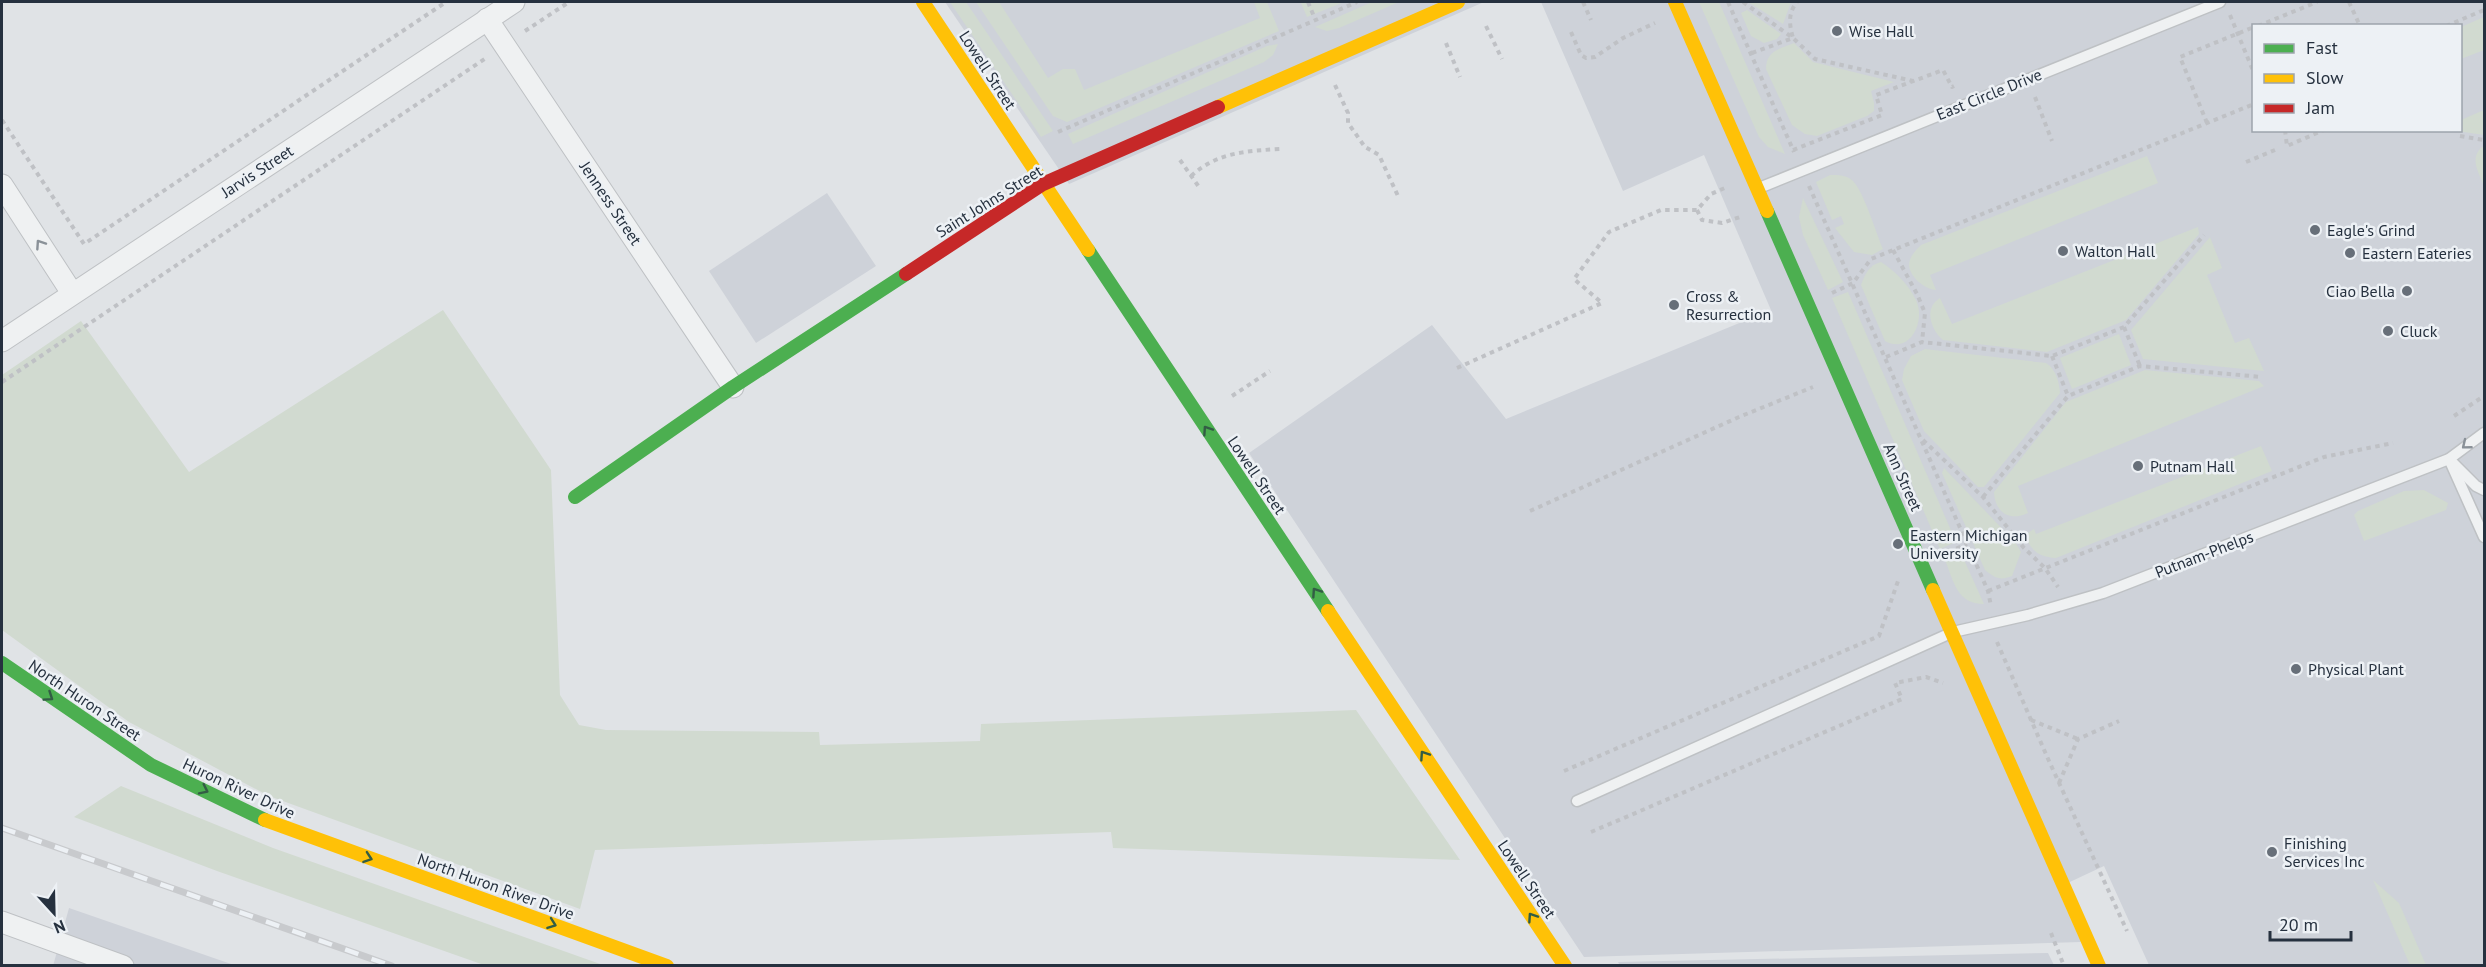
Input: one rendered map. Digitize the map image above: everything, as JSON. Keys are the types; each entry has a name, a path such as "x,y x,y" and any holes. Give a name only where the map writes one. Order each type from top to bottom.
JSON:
{"street":[{"name":"Jarvis Street","path":"2,341 514,2"},
{"name":"Lowell Street","path":"923,2 1565,966"},
{"name":"Saint Johns Street","path":"575,496 733,387 1043,184 1458,2"},
{"name":"Ann Street","path":"1675,2 2099,966"},
{"name":"Jenness Street","path":"487,19 733,387"},
{"path":"2,185 72,293"},
{"name":"North Huron Street","path":"2,663 151,765"},
{"name":"Huron River Drive","path":"151,765 274,824 313,839"},
{"name":"North Huron River Drive","path":"313,839 667,966"},
{"path":"2,922 123,966"}],"lane":[{"name":"East Circle Drive","path":"1758,188 2220,2"},
{"name":"Putnam-Phelps","path":"1577,801 1953,632 2028,615 2103,593 2449,459 2484,433"},
{"path":"2449,459 2476,486 2484,490"},
{"path":"2449,459 2484,537"}],"path":[{"path":"2,120 84,244 446,2"},
{"path":"2,382 569,2"},
{"path":"1308,2 1316,19"},
{"path":"1058,132 1357,2"},
{"path":"1583,2 1590,20"},
{"path":"1728,2 1797,158"},
{"path":"1743,2 1793,38 1815,59 1914,81"},
{"path":"1793,38 1789,24 1792,8 1797,2"},
{"path":"2263,24 2317,2"},
{"path":"2349,2 2359,24"},
{"path":"2451,24 2484,10"},
{"path":"2229,12 2252,70"},
{"path":"1571,32 1581,55 1586,58 1595,57 1623,38 1658,22"},
{"path":"1486,26 1502,59"},
{"path":"2207,123 2180,57 2252,27"},
{"path":"1752,53 1793,38"},
{"path":"1446,43 1460,77"},
{"path":"1323,61 1348,113 1348,123 1365,147 1379,155 1398,196"},
{"path":"1793,150 1882,115 1876,95 1943,69 1952,87 1961,84"},
{"path":"2028,78 2052,141"},
{"path":"1831,293 1853,283 1871,259 2252,104"},
{"path":"2286,132 2287,146 2319,132"},
{"path":"2460,136 2484,140"},
{"path":"1191,176 1205,165 1239,151 1280,148"},
{"path":"2246,162 2275,150"},
{"path":"1180,160 1199,187"},
{"path":"1457,368 1602,303 1574,279 1608,232 1661,210 1698,210 1711,195 1730,186"},
{"path":"1809,186 1988,591 1991,607"},
{"path":"1698,210 1702,220 1722,223 1744,216"},
{"path":"1886,357 1922,342 2052,356 2124,327 2204,235"},
{"path":"1893,250 1925,313 1922,342"},
{"path":"2124,327 2140,366"},
{"path":"2052,356 2068,396"},
{"path":"1983,497 2068,396 2140,366 2262,377"},
{"path":"1232,396 1270,371"},
{"path":"1530,511 1739,417 1819,385"},
{"path":"2454,416 2484,396"},
{"path":"1920,437 1983,497 2024,548 2045,568 2060,590"},
{"path":"1988,591 2324,457 2393,443"},
{"path":"1945,553 1967,544"},
{"path":"1564,771 1879,636 1899,580"},
{"path":"1997,642 2127,931"},
{"path":"1591,832 1902,699 1895,683 1926,677 1945,683"},
{"path":"2031,720 2078,739"},
{"path":"2059,783 2078,739 2119,721"}],"shaded area":[{"path":"945,2 1484,2 1069,184"},
{"path":"950,2 966,2 1053,131 1041,137"},
{"path":"976,2 999,2 1048,78 1063,69 1075,69 1084,90 1260,18 1254,2 1267,2 1279,31 1067,122 1053,116"},
{"path":"1344,2 1307,17 1301,3"},
{"path":"1372,2 1399,2 1339,28 1327,31 1315,27"},
{"name":"Eastern Michigan University","path":"1541,2 2484,2 2484,965 2149,965 2104,866 2057,888 2081,942 1584,957 1249,453 1432,325 1506,419 1771,310 1704,155 1623,191"},
{"path":"1699,2 1719,2 1785,154 1768,147 1759,137"},
{"path":"1748,2 1791,2 1783,24"},
{"path":"1747,10 1781,34 1777,39 1764,43 1751,36 1741,13"},
{"path":"2484,17 2484,50 2462,59 2462,27"},
{"path":"1794,43 1813,62 1894,82 1871,91 1874,111 1867,116 1817,136 1805,134 1792,125 1766,69 1771,54"},
{"path":"1278,44 1273,55 1264,62 1073,144 1068,134 1267,46"},
{"path":"2484,110 2484,135 2462,132 2462,120"},
{"path":"2484,147 2484,186 2476,161 2476,156"},
{"path":"2147,156 2158,183 1930,275 1936,290 1923,285 1910,270 1910,259 1921,245"},
{"path":"1830,175 1848,178 1857,186 1883,249 1872,255 1854,252 1835,228 1844,224 1841,216 1832,220 1816,182"},
{"path":"827,193 876,266 756,343 709,271"},
{"path":"1803,198 1843,282 1828,290 1803,235 1799,217"},
{"path":"2198,227 2199,234 2126,320 2047,352 1943,340 1932,325 1930,313 1935,302 1940,298 1952,324"},
{"path":"2210,237 2222,268 2207,275 2235,343 2249,338 2264,371 2143,359 2131,330"},
{"path":"1881,262 1905,283 1919,308 1914,334 1902,343 1894,344 1885,341 1861,285 1868,270"},
{"path":"1848,292 1956,542 1940,549 1832,298"},
{"path":"443,310 551,470 560,695 579,725 606,730 819,732 820,745 980,741 981,724 1356,710 1460,860 1113,848 1111,832 595,850 580,909 269,796 129,722 2,630 2,375 81,321 189,472"},
{"path":"2119,334 2131,365 2072,389 2060,358"},
{"path":"1925,349 2046,363 2056,376 2060,393 1984,487 1978,487 1924,431 1902,380 1904,369 1911,356"},
{"path":"2145,370 2259,381 2264,386 2018,486 2028,513 2021,516 2009,516 2000,510 1994,492 2066,402"},
{"path":"2261,446 2272,471 2056,558 2036,552 2025,535 2034,529 2036,534"},
{"path":"1944,468 2015,542 2021,552 2012,576 1998,578 1985,570 1942,473"},
{"path":"2424,490 2448,503 2446,510 2364,541 2354,515 2358,511 2404,491"},
{"path":"1961,553 1984,604 1975,603 1962,596 1954,584 1945,560"},
{"path":"121,786 273,848 603,965 484,965 217,871 74,817"},
{"path":"2373,880 2399,903 2426,965 2410,965"},
{"path":"69,908 234,965 53,966"},
{"path":"2048,953 2054,965 1620,966 1618,962"}],"railway":[{"path":"2,828 392,966"}],"traffic: fast":[{"path":"1767,211 1933,590"},
{"path":"1088,250 1328,611"},
{"path":"575,497 733,387 906,274"},
{"path":"2,663 151,765 265,820"}],"traffic: slow":[{"path":"923,2 1088,250"},
{"path":"1218,107 1458,2"},
{"path":"1675,2 1767,211"},
{"path":"1933,590 2099,966"},
{"path":"1328,611 1565,966"},
{"path":"265,820 667,966"}],"traffic: jam":[{"path":"906,274 1043,184 1218,107"}],"place":[{"name":"Wise Hall","path":"1837,31"},
{"name":"Eagle's Grind","path":"2315,230"},
{"name":"Walton Hall","path":"2063,251"},
{"name":"Eastern Eateries","path":"2350,253"},
{"name":"Ciao Bella","path":"2407,291"},
{"name":"Cross & Resurrection","path":"1674,305"},
{"name":"Cluck","path":"2388,331"},
{"name":"Putnam Hall","path":"2138,466"},
{"name":"Eastern Michigan University","path":"1898,544"},
{"name":"Physical Plant","path":"2296,669"},
{"name":"Finishing Services Inc","path":"2272,852"}]}
